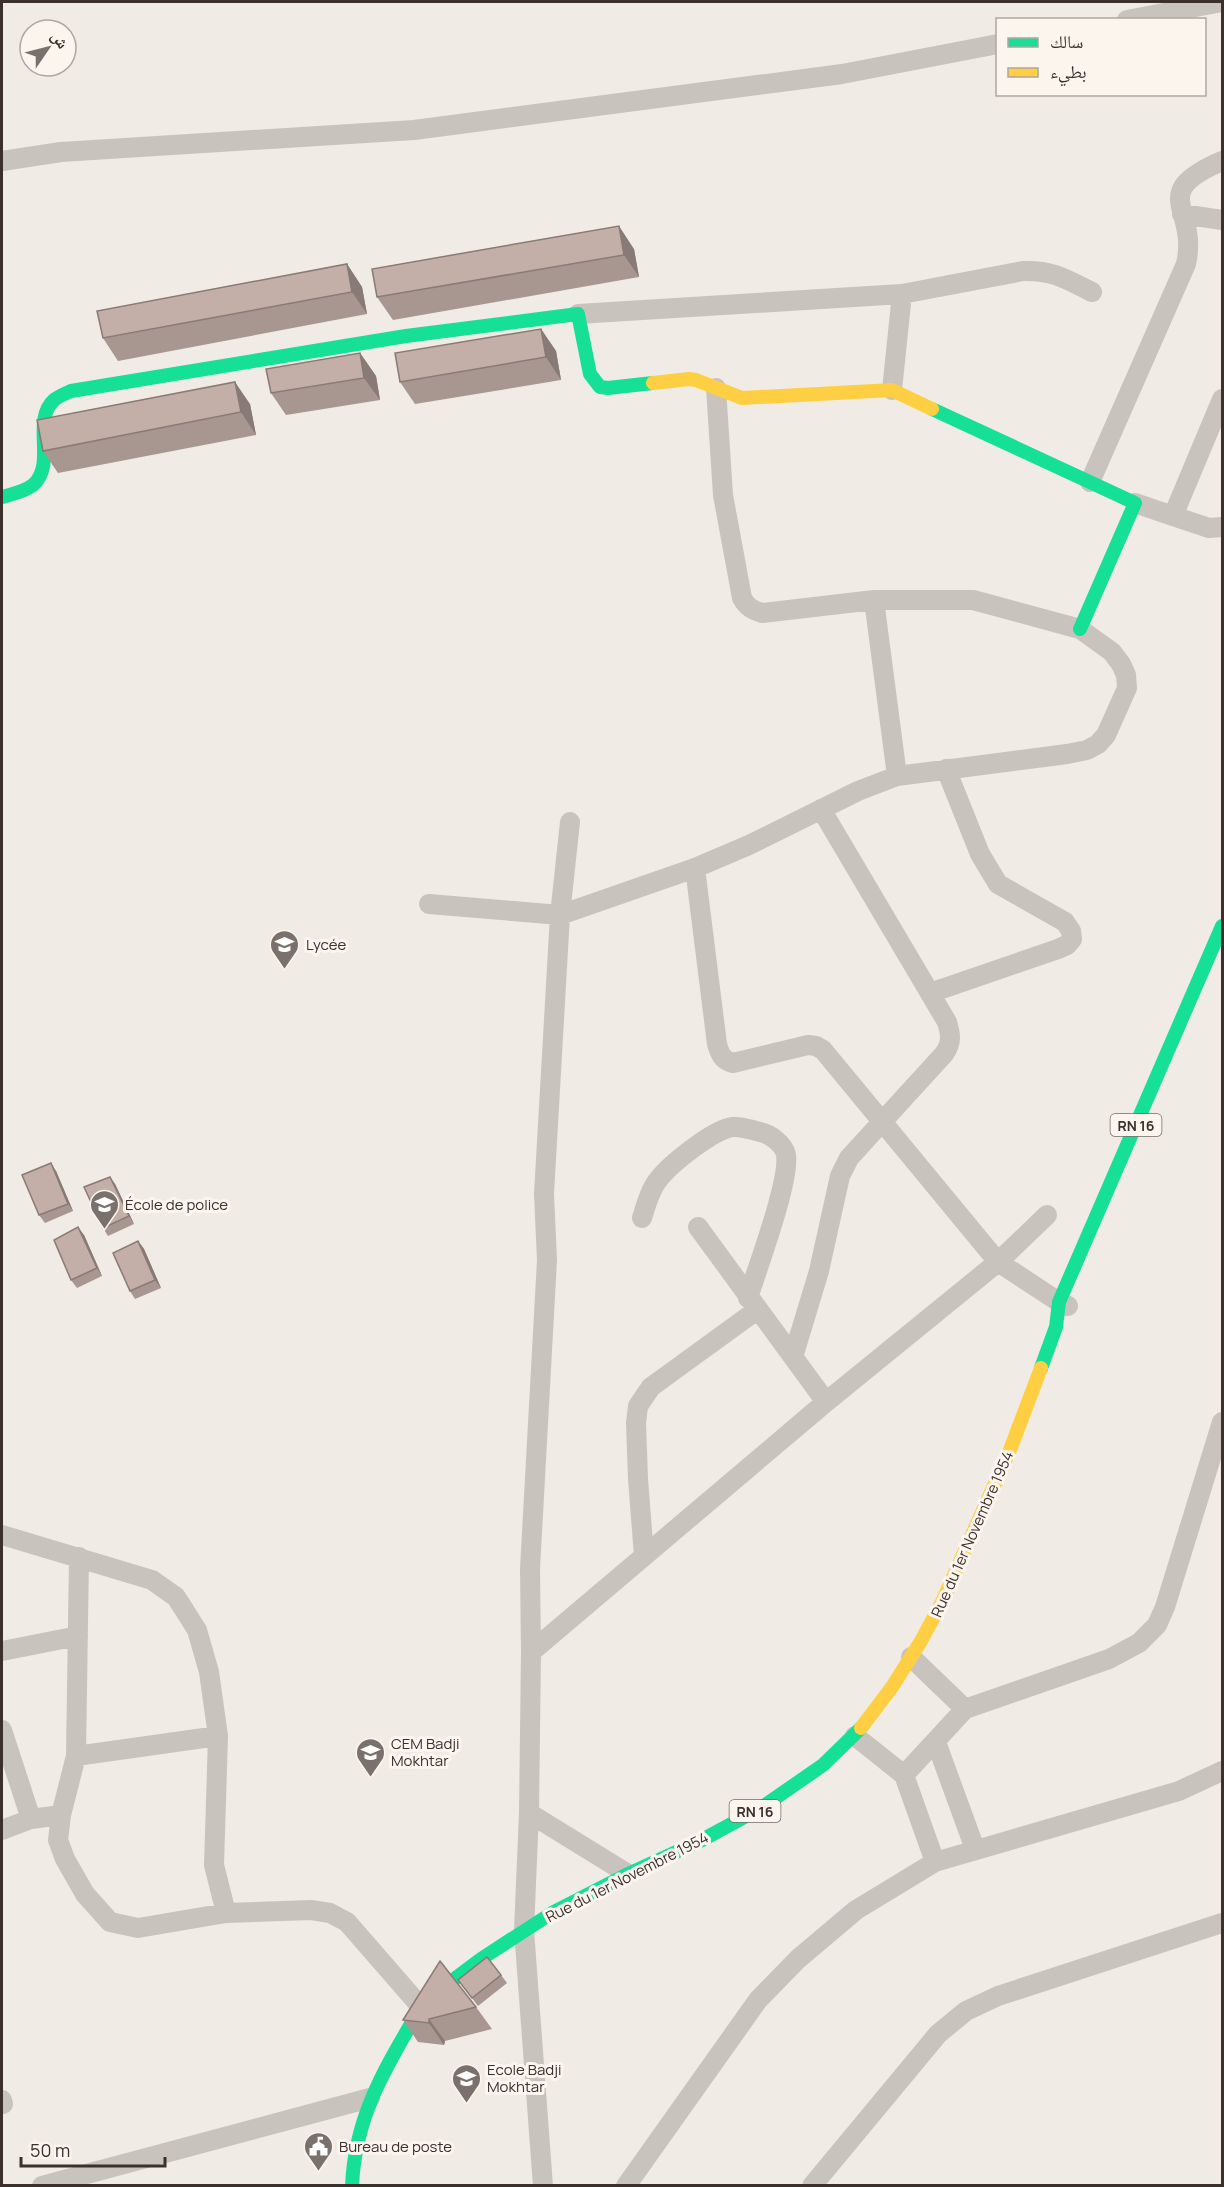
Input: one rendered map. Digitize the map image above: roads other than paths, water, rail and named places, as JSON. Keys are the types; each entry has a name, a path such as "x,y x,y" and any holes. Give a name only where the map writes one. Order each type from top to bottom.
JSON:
{"main road":[{"path":"2,497 25,489 37,481 43,472 44,426 48,408 56,399 71,391 406,336 578,314 590,374 600,387 689,379 701,380 742,398 892,390 1135,503 1080,629"},
{"name":"RN 16","path":"1070,1302 1222,926"},
{"name":"Rue du 1er Novembre 1954","path":"352,2186 354,2155 370,2098 421,2007 431,2003 464,1971 524,1930 575,1900 700,1841 761,1808 824,1765 855,1736 911,1657 942,1602 1010,1449 1056,1327 1070,1302"}],"street":[{"path":"1138,18 1222,2"},
{"path":"2,161 61,152 414,130 842,74 996,44"},
{"path":"1090,482 1184,269 1189,244 1179,203 1181,191 1186,182 1195,174 1222,161"},
{"path":"1182,214 1222,220"},
{"path":"578,314 902,294 1023,271 1042,270 1058,275 1092,292"},
{"path":"892,390 902,294"},
{"path":"429,904 560,915 695,868 749,845 858,790 897,776 1067,754 1087,750 1106,735 1127,688 1126,675 1112,652 1080,629 973,600 874,600 762,613 746,606 742,598 723,495 716,388"},
{"path":"1173,516 1222,399"},
{"path":"1135,503 1209,528 1222,526"},
{"path":"874,600 897,776"},
{"path":"930,993 1058,949 1067,945 1072,939 1071,931 1065,922 998,884 980,854 946,769"},
{"path":"793,1357 819,1271 840,1176 849,1158 950,1046 951,1035 930,993 821,809"},
{"path":"543,2186 524,1930 529,1813 530,1569 547,1260 544,1194 560,915 570,822"},
{"path":"695,868 720,1055 726,1061 733,1063 808,1045 823,1050 998,1262 1070,1302"},
{"path":"642,1218 646,1203 658,1179 686,1154 715,1133 732,1127 766,1133 779,1143 786,1153 786,1166 780,1195 753,1304 651,1387 638,1406 636,1424 638,1479 644,1556"},
{"path":"531,1652 826,1402 998,1262 1047,1215"},
{"path":"698,1227 826,1402"},
{"path":"904,1775 965,1709 1108,1659 1139,1643 1156,1625 1164,1607 1222,1422"},
{"path":"2,1535 152,1581 176,1597 197,1630 209,1672 218,1736 214,1865 226,1913"},
{"path":"79,1557 76,1756 61,1815 58,1840 65,1859 85,1894 110,1923 138,1928 226,1913 310,1910 330,1913 347,1922 421,2007"},
{"path":"2,1651 78,1636"},
{"path":"911,1657 965,1709"},
{"path":"2,1730 31,1819"},
{"path":"76,1756 218,1736"},
{"path":"855,1736 904,1775 935,1862"},
{"path":"936,1742 975,1849"},
{"path":"626,2186 758,2000 798,1959 856,1910 935,1862 1179,1791 1222,1771"},
{"path":"529,1813 628,1874"},
{"path":"2,1830 31,1819 61,1815"},
{"path":"812,2186 938,2034 966,2012 998,1996 1222,1923"},
{"path":"42,2186 370,2098"}],"place":[{"name":"Lycée","path":"285,970"},
{"name":"École de police","path":"104,1230"},
{"name":"CEM Badji Mokhtar","path":"370,1778"},
{"name":"Ecole Badji Mokhtar","path":"466,2104"},
{"name":"Bureau de poste","path":"318,2172"}]}
